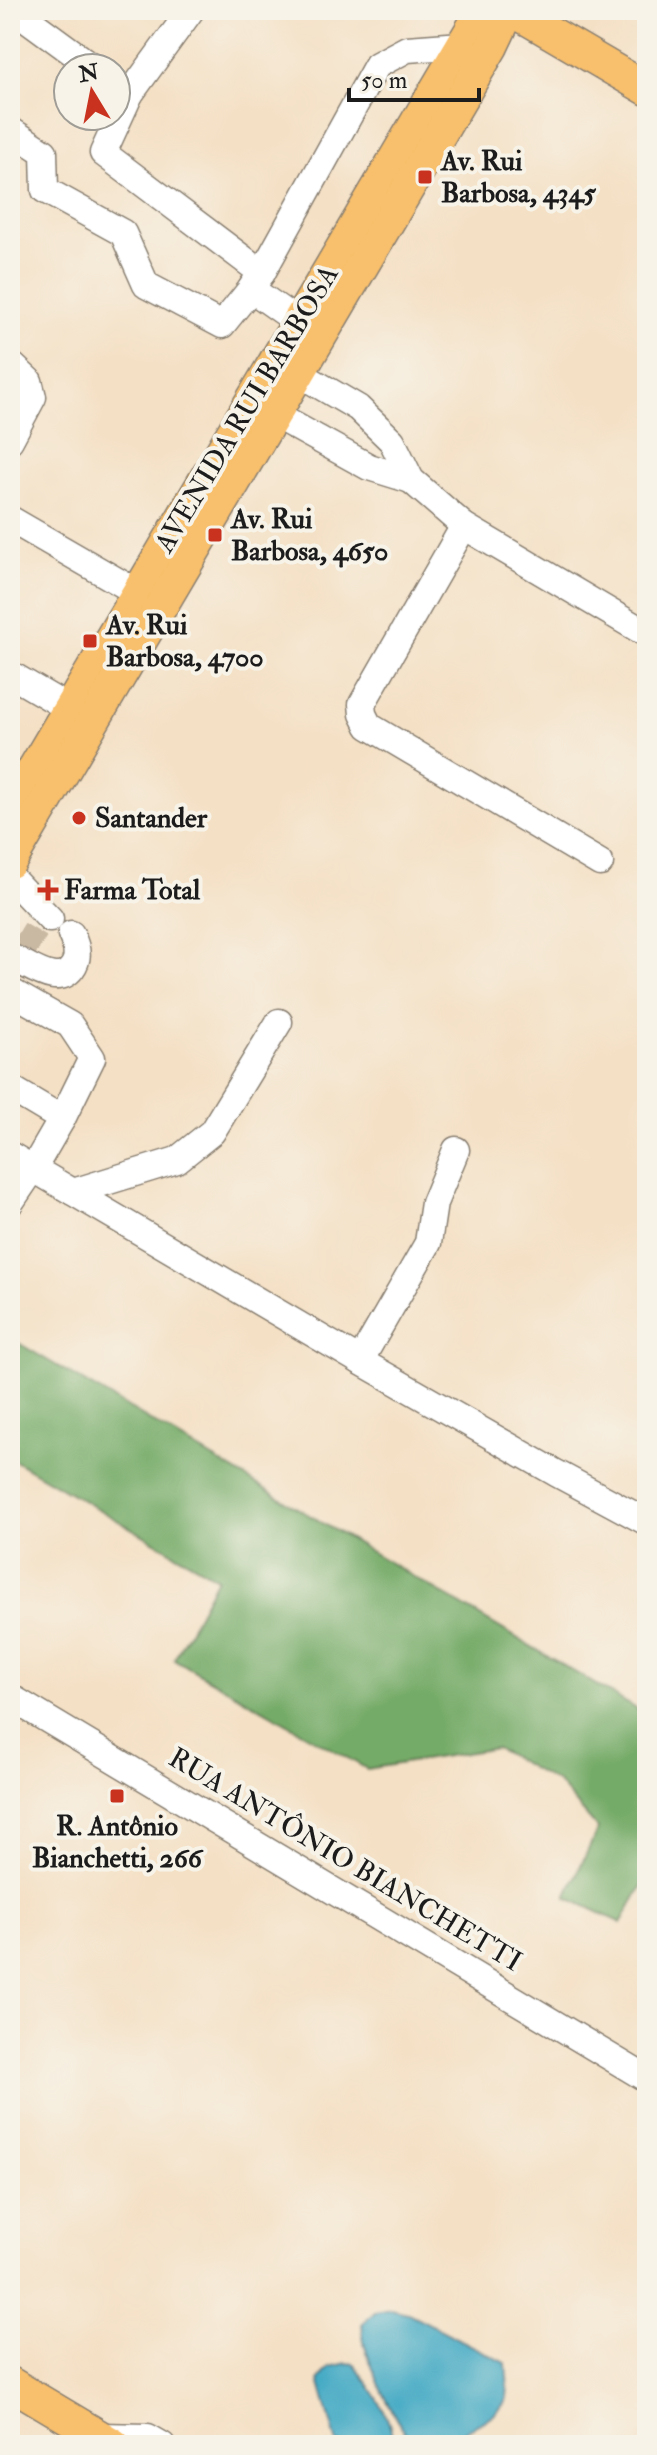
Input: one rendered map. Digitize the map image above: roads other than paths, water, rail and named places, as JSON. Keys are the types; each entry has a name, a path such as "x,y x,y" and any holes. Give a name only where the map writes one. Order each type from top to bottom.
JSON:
{"main road":[{"name":"AVENIDA RUI BARBOSA","path":"10,862 138,593 483,10"},
{"name":"AVENIDA RUI BARBOSA","path":"10,809 80,715 275,415 492,46 510,10"},
{"path":"510,10 647,89"},
{"path":"10,2383 99,2440"}],"street":[{"path":"20,10 23,16 72,52"},
{"path":"132,79 191,10"},
{"path":"10,130 44,152 45,190 123,233 146,285 222,325 256,281 377,65 407,49 462,45"},
{"path":"110,132 103,153 256,281 298,322"},
{"path":"10,440 33,397 29,381 13,366"},
{"path":"300,374 358,408 392,441 411,480 464,526 647,634"},
{"path":"275,415 369,467 411,480"},
{"path":"10,519 138,593"},
{"path":"464,526 362,704 363,714 369,726 600,863"},
{"path":"10,674 80,715"},
{"path":"10,877 36,938"},
{"path":"10,991 70,1025 92,1058 62,1119 10,1203"},
{"path":"73,1192 177,1160 212,1132 279,1022"},
{"path":"10,1088 62,1119"},
{"path":"360,1361 428,1243 434,1203 456,1150"},
{"path":"10,1155 360,1361 647,1522"},
{"name":"RUA ANTÔNIO BIANCHETTI","path":"10,1697 647,2079"},
{"path":"99,2440 148,2437 162,2445"}],"water":[{"path":"391,2309 408,2313 506,2363 507,2396 500,2408 479,2424 451,2437 425,2442 415,2440 408,2434 385,2396 364,2340 362,2324 375,2312"},
{"path":"354,2364 380,2403 390,2425 391,2445 337,2444 319,2380 330,2367"}],"tunnel":[{"path":"22,952 36,929"}],"place":[{"name":"Av. Rui Barbosa, 4345","path":"425,177"},
{"name":"Av. Rui Barbosa, 4650","path":"215,535"},
{"name":"Av. Rui Barbosa, 4700","path":"90,641"},
{"name":"Santander","path":"79,818"},
{"name":"Farma Total","path":"48,890"},
{"name":"R. Antônio Bianchetti, 266","path":"117,1796"}]}
